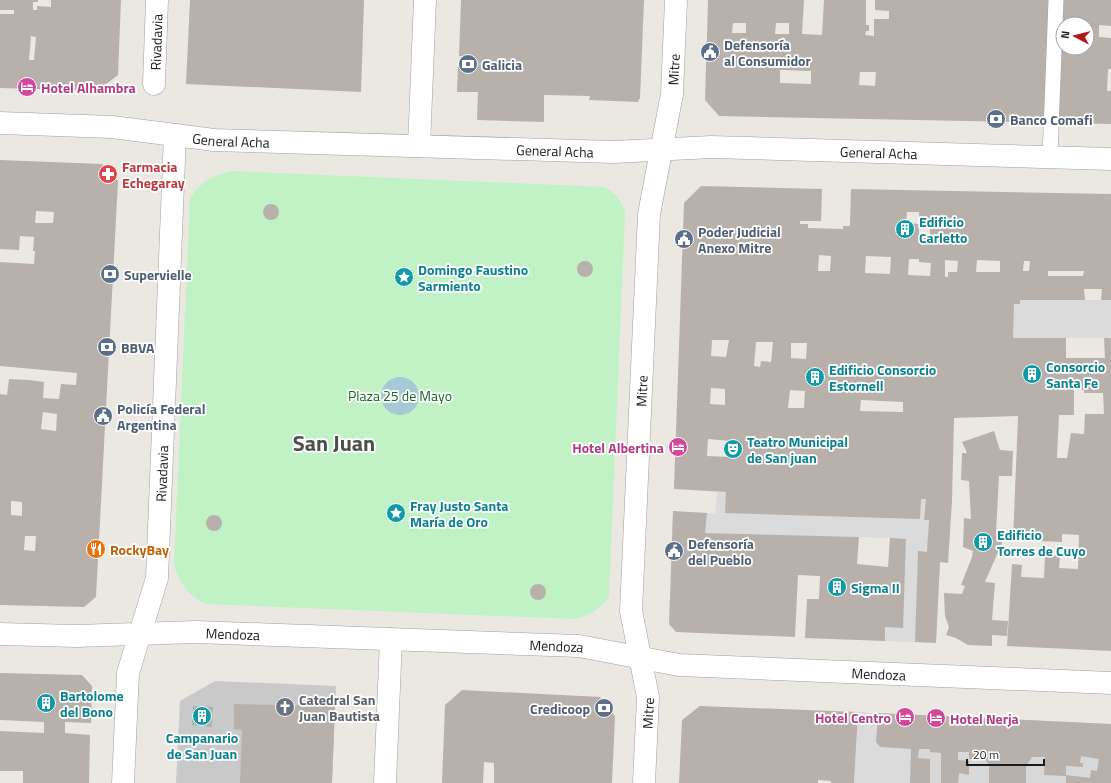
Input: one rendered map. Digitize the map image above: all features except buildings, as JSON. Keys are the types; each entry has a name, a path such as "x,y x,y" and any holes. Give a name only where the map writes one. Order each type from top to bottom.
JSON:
{"street":[{"name":"Rivadavia","path":"154,84 157,0"},
{"path":"419,146 426,0"},
{"name":"Mitre","path":"644,783 648,697 631,610 649,214 672,94 676,0"},
{"name":"General Acha","path":"0,123 112,127 214,140 614,152 711,147 1111,159"},
{"name":"Rivadavia","path":"123,783 128,673 156,578 176,135"},
{"name":"Mendoza","path":"0,634 76,636 196,632 579,646 679,665 1111,683"},
{"path":"385,783 391,639"}],"lane":[{"path":"1050,157 1056,0"}],"shaded area":[{"path":"1020,300 1111,300 1111,338 1013,338 1014,304 1020,304"},
{"path":"717,492 952,500 948,563 940,562 936,643 885,641 890,538 672,532 673,511 715,514"},
{"path":"215,681 336,686 332,783 176,783 180,701"},
{"path":"858,712 878,713 876,742 880,747 911,749 910,783 854,783"},
{"path":"878,713 1111,724 1111,783 910,783 910,749 880,747 876,742"}],"green space":[{"name":"Plaza 25 de Mayo","path":"232,171 604,187 618,198 625,213 609,597 598,609 574,619 205,604 189,593 182,583 174,565 190,198 202,184 208,180 219,174"}],"water":[{"path":"396,377 404,377 414,382 418,389 418,403 414,410 404,415 396,415 386,410 384,407 381,400 381,392 386,382 389,380"}],"place":[{"name":"Defensoría al Consumidor","path":"710,52"},
{"name":"Galicia","path":"468,64"},
{"name":"Hotel Alhambra","path":"27,87"},
{"name":"Banco Comafi","path":"996,119"},
{"name":"Farmacia Echegaray","path":"108,174"},
{"name":"Edificio Carletto","path":"905,229"},
{"name":"Poder Judicial Anexo Mitre","path":"684,239"},
{"name":"Supervielle","path":"110,274"},
{"name":"Domingo Faustino Sarmiento","path":"404,277"},
{"name":"BBVA","path":"107,347"},
{"name":"Consorcio Santa Fe","path":"1032,374"},
{"name":"Edificio Consorcio Estornell","path":"815,377"},
{"name":"Policía Federal Argentina","path":"103,416"},
{"name":"Hotel Albertina","path":"678,447"},
{"name":"Teatro Municipal de San juan","path":"733,449"},
{"name":"Fray Justo Santa María de Oro","path":"396,513"},
{"name":"Edificio Torres de Cuyo","path":"983,542"},
{"name":"RockyBay","path":"96,549"},
{"name":"Defensoría del Pueblo","path":"674,551"},
{"name":"Sigma II","path":"837,587"},
{"name":"Bartolome del Bono","path":"46,703"},
{"name":"Catedral San Juan Bautista","path":"285,707"},
{"name":"Credicoop","path":"604,708"},
{"name":"Campanario de San Juan","path":"202,716"},
{"name":"Hotel Centro","path":"905,717"},
{"name":"Hotel Nerja","path":"936,718"}],"district":[{"name":"San Juan","path":"334,443"}]}
